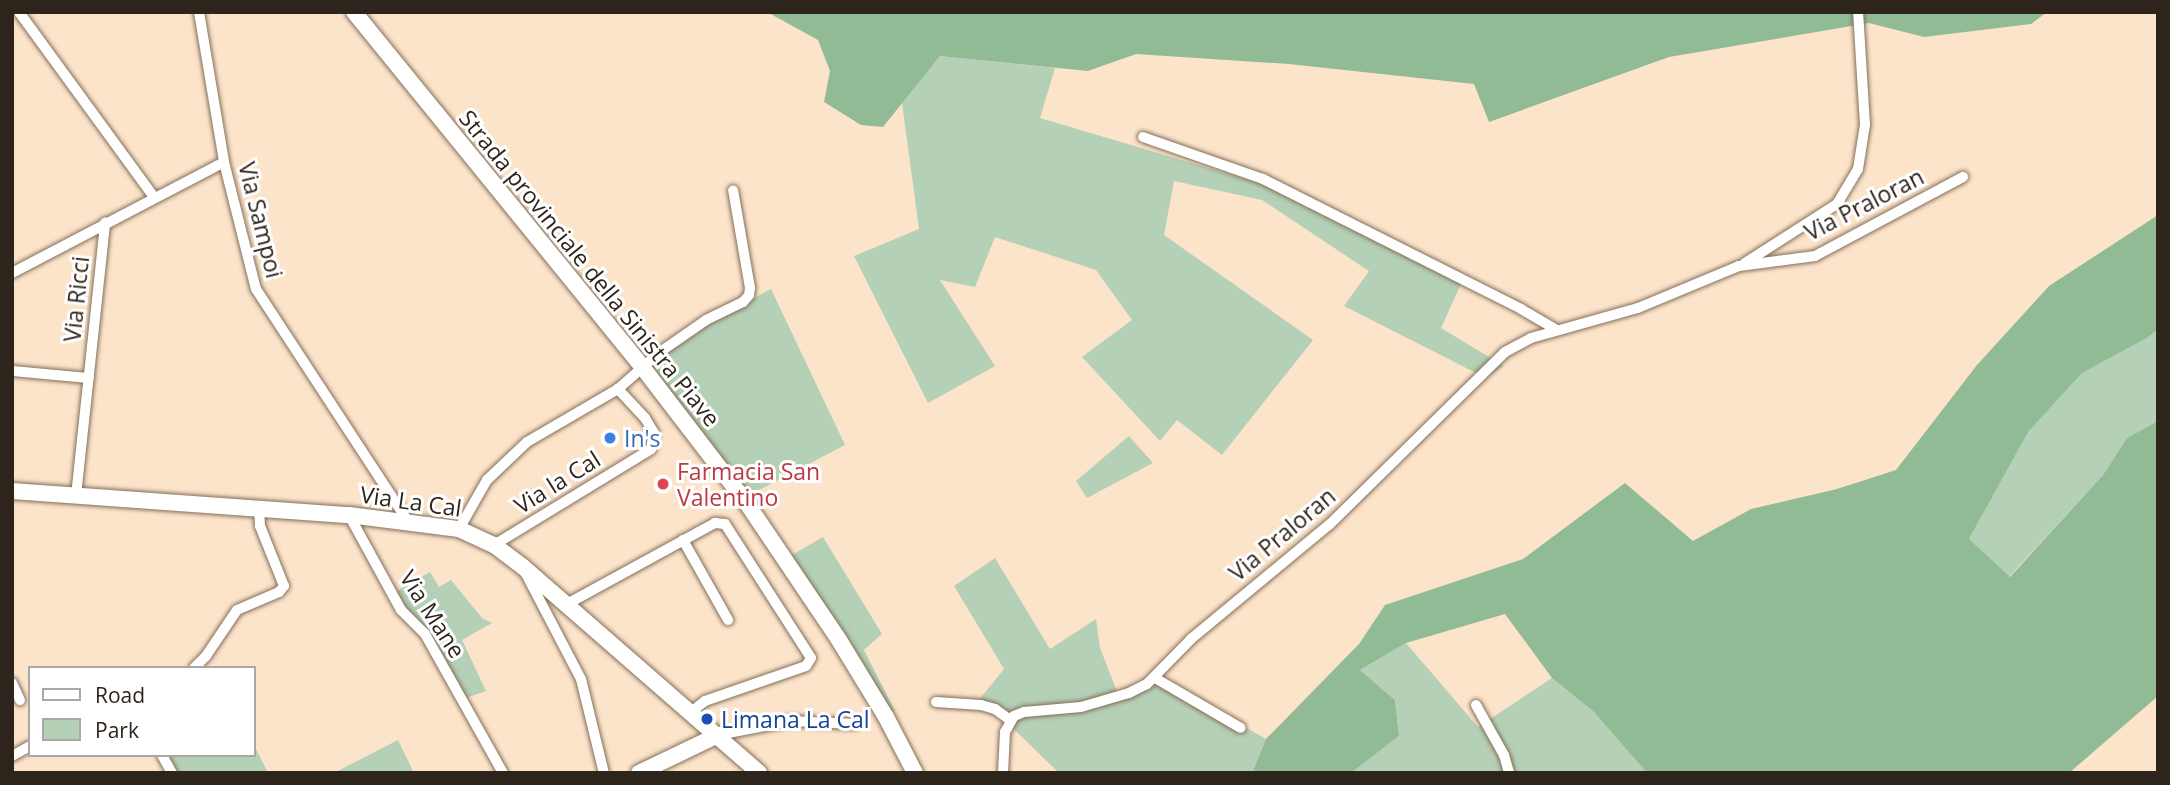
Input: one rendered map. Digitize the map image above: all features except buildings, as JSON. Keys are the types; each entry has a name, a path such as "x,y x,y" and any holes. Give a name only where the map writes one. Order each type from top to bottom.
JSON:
{"main road":[{"name":"Strada provinciale della Sinistra Piave","path":"354,12 643,368 788,560 887,717 915,773"},
{"name":"Via La Cal","path":"12,491 349,514 459,529 494,545 522,566 759,773"},
{"path":"639,773 718,735"}],"street":[{"name":"Via Sampoi","path":"199,12 224,162 247,264 262,302 407,520"},
{"name":"Via Praloran","path":"1010,720 1024,712 1060,711 1092,705 1129,693 1155,678 1191,639 1329,525 1504,352 1531,338 1637,308 1739,266 1837,204 1858,169 1865,125 1858,12"},
{"path":"17,16 154,197"},
{"path":"1143,137 1263,179 1521,309 1557,330"},
{"path":"12,273 224,162"},
{"name":"Via Praloran","path":"1739,266 1815,256 1962,177"},
{"name":"Via la Cal","path":"459,529 487,480 527,442 618,388 706,320 743,302 749,295 733,190"},
{"name":"Via Ricci","path":"76,496 105,223"},
{"path":"12,371 89,378"},
{"name":"Via la Cal","path":"494,545 651,449 654,433 645,418 618,388"},
{"path":"196,666 206,656 237,610 279,592 284,586 260,526 259,509"},
{"name":"Via Mane","path":"349,514 401,610 425,634 503,773"},
{"path":"567,604 715,523 725,524 811,658 806,666 705,701 691,712"},
{"path":"683,540 728,620"},
{"path":"522,566 581,679 604,773"},
{"path":"1155,678 1241,728"},
{"path":"12,683 20,701"},
{"path":"936,702 981,705 995,709 1010,720 1003,738 1003,773"},
{"path":"1476,705 1504,755 1509,773"},
{"path":"718,735 790,721 855,724"},
{"path":"12,756 28,747"},
{"path":"163,757 172,773"}],"green space":[{"path":"767,12 2047,12 2031,24 1924,37 1869,23 1669,57 1489,122 1474,84 1289,64 1136,54 1088,71 940,56 883,127 861,125 824,102 830,71 818,40"},
{"path":"940,56 1055,68 1040,118 1259,183 1461,284 1441,328 1504,366 1486,378 1344,306 1369,271 1262,200 1174,181 1164,235 1313,340 1222,455 1177,420 1160,441 1082,357 1132,320 1096,270 995,237 975,287 940,280 995,366 928,403 854,256 919,229 902,103"},
{"path":"2158,215 2158,329 2147,338 2082,373 2028,432 1969,539 2010,577 2103,475 2127,438 2158,421 2158,696 2069,773 1647,773 1594,712 1552,678 1505,614 1406,643 1360,670 1395,700 1399,736 1351,773 1252,773 1266,739 1359,644 1385,605 1523,559 1625,483 1693,541 1751,509 1837,489 1896,470 1977,365 2049,286"},
{"path":"771,289 845,445 740,500 638,368 659,349"},
{"path":"2158,329 2158,421 2127,438 2103,475 2009,577 1969,539 2027,433 2082,373 2147,338"},
{"path":"1129,436 1153,463 1087,498 1076,481"},
{"path":"823,537 882,634 864,650 895,711 886,713 783,560"},
{"path":"995,558 1050,649 1096,619 1100,648 1118,694 1141,685 1152,674 1266,739 1252,773 1059,773 996,712 974,706 1004,669 954,586"},
{"path":"430,572 439,587 451,580 482,618 492,623 462,640 486,691 463,699 395,592"},
{"path":"1406,643 1478,727 1552,678 1594,712 1647,773 1351,773 1399,736 1395,700 1360,670"},
{"path":"398,740 414,773 334,773"},
{"path":"256,749 267,771 265,773 177,773 168,757 256,757"}],"place":[{"name":"In's","path":"610,438"},
{"name":"Farmacia San Valentino","path":"663,484"},
{"name":"Limana La Cal","path":"707,719"}]}
